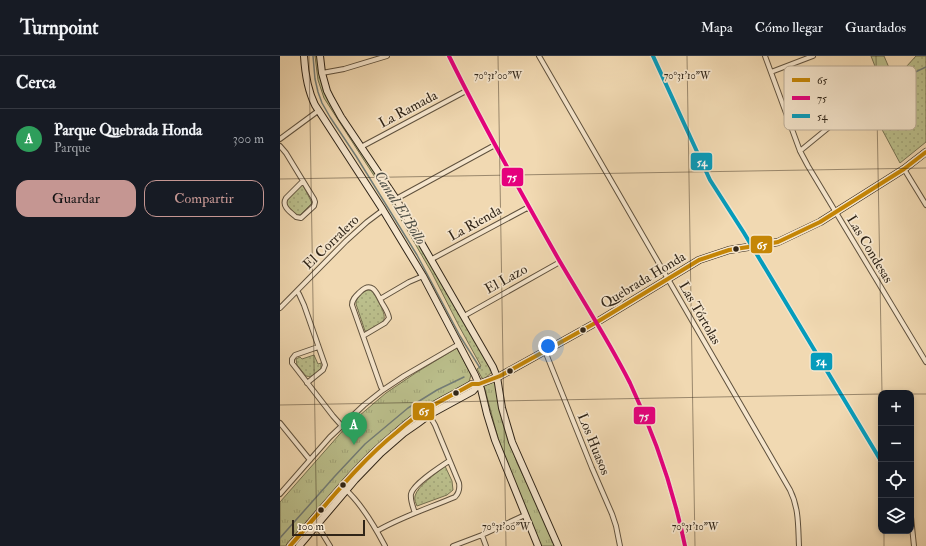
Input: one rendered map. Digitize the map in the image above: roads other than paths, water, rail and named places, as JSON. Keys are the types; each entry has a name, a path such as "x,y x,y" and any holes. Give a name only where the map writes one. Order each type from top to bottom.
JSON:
{"street":[{"path":"304,56 307,86 318,111 383,210 423,276 479,384 495,440 538,546"},
{"path":"320,56 322,73 327,91 341,117 396,199 493,367 497,377 502,408 512,442 558,546"},
{"path":"322,73 344,69 387,56"},
{"path":"449,56 466,91 529,207 560,262 597,322 630,383 652,437 672,495 685,546"},
{"name":"Las Tórtolas","path":"539,56 790,490 795,501 798,514 799,546"},
{"path":"653,56 710,180 878,456"},
{"name":"Las Condesas","path":"766,56 784,107"},
{"path":"787,66 813,56"},
{"path":"771,72 784,67"},
{"name":"La Ramada","path":"361,147 466,91"},
{"path":"280,139 318,111"},
{"name":"Las Condesas","path":"792,130 800,151 808,166 926,362"},
{"path":"800,151 826,130"},
{"path":"396,199 495,145"},
{"path":"280,146 304,181 314,199 314,206 301,218 296,217 285,206 284,201 304,181"},
{"name":"Quebrada Honda","path":"314,524 344,488 386,448 428,413 473,391 479,384 497,377 546,351 699,260 729,250 782,240 820,222 904,169 926,152"},
{"path":"904,169 926,205"},
{"name":"La Rienda","path":"432,260 529,207"},
{"name":"El Corralero","path":"280,308 367,222 383,210"},
{"name":"El Lazo","path":"464,316 560,262"},
{"path":"380,299 409,282 423,276"},
{"path":"363,336 386,323 388,320 388,315 380,299 371,287 363,288 353,300 352,307 383,390"},
{"path":"297,291 304,305 325,368 307,383"},
{"path":"280,494 341,425 364,405 404,376 459,344"},
{"path":"318,347 295,355 292,359 293,365 341,425"},
{"name":"Los Huasos","path":"546,351 592,468 612,514 620,546"},
{"path":"377,531 385,526 454,497 458,493 460,488 459,483 435,425 428,413"},
{"path":"280,423 310,460"},
{"path":"415,513 411,499 413,490 431,473 449,461"},
{"path":"344,488 353,496 377,531 384,546"},
{"path":"452,546 482,535 526,515"},
{"path":"290,546 314,524"},
{"path":"299,546 314,524"},
{"path":"314,524 330,546"},
{"path":"913,534 914,546"},
{"path":"482,535 486,546"}],"waterway":[{"name":"Canal El Bollo","path":"313,56 315,79 322,103 417,255 460,336 480,368"},
{"path":"916,72 926,67"},
{"path":"280,538 365,444 408,408 437,390 464,377"}],"place":[{"name":"Parque Quebrada Honda","path":"354,445"}]}
